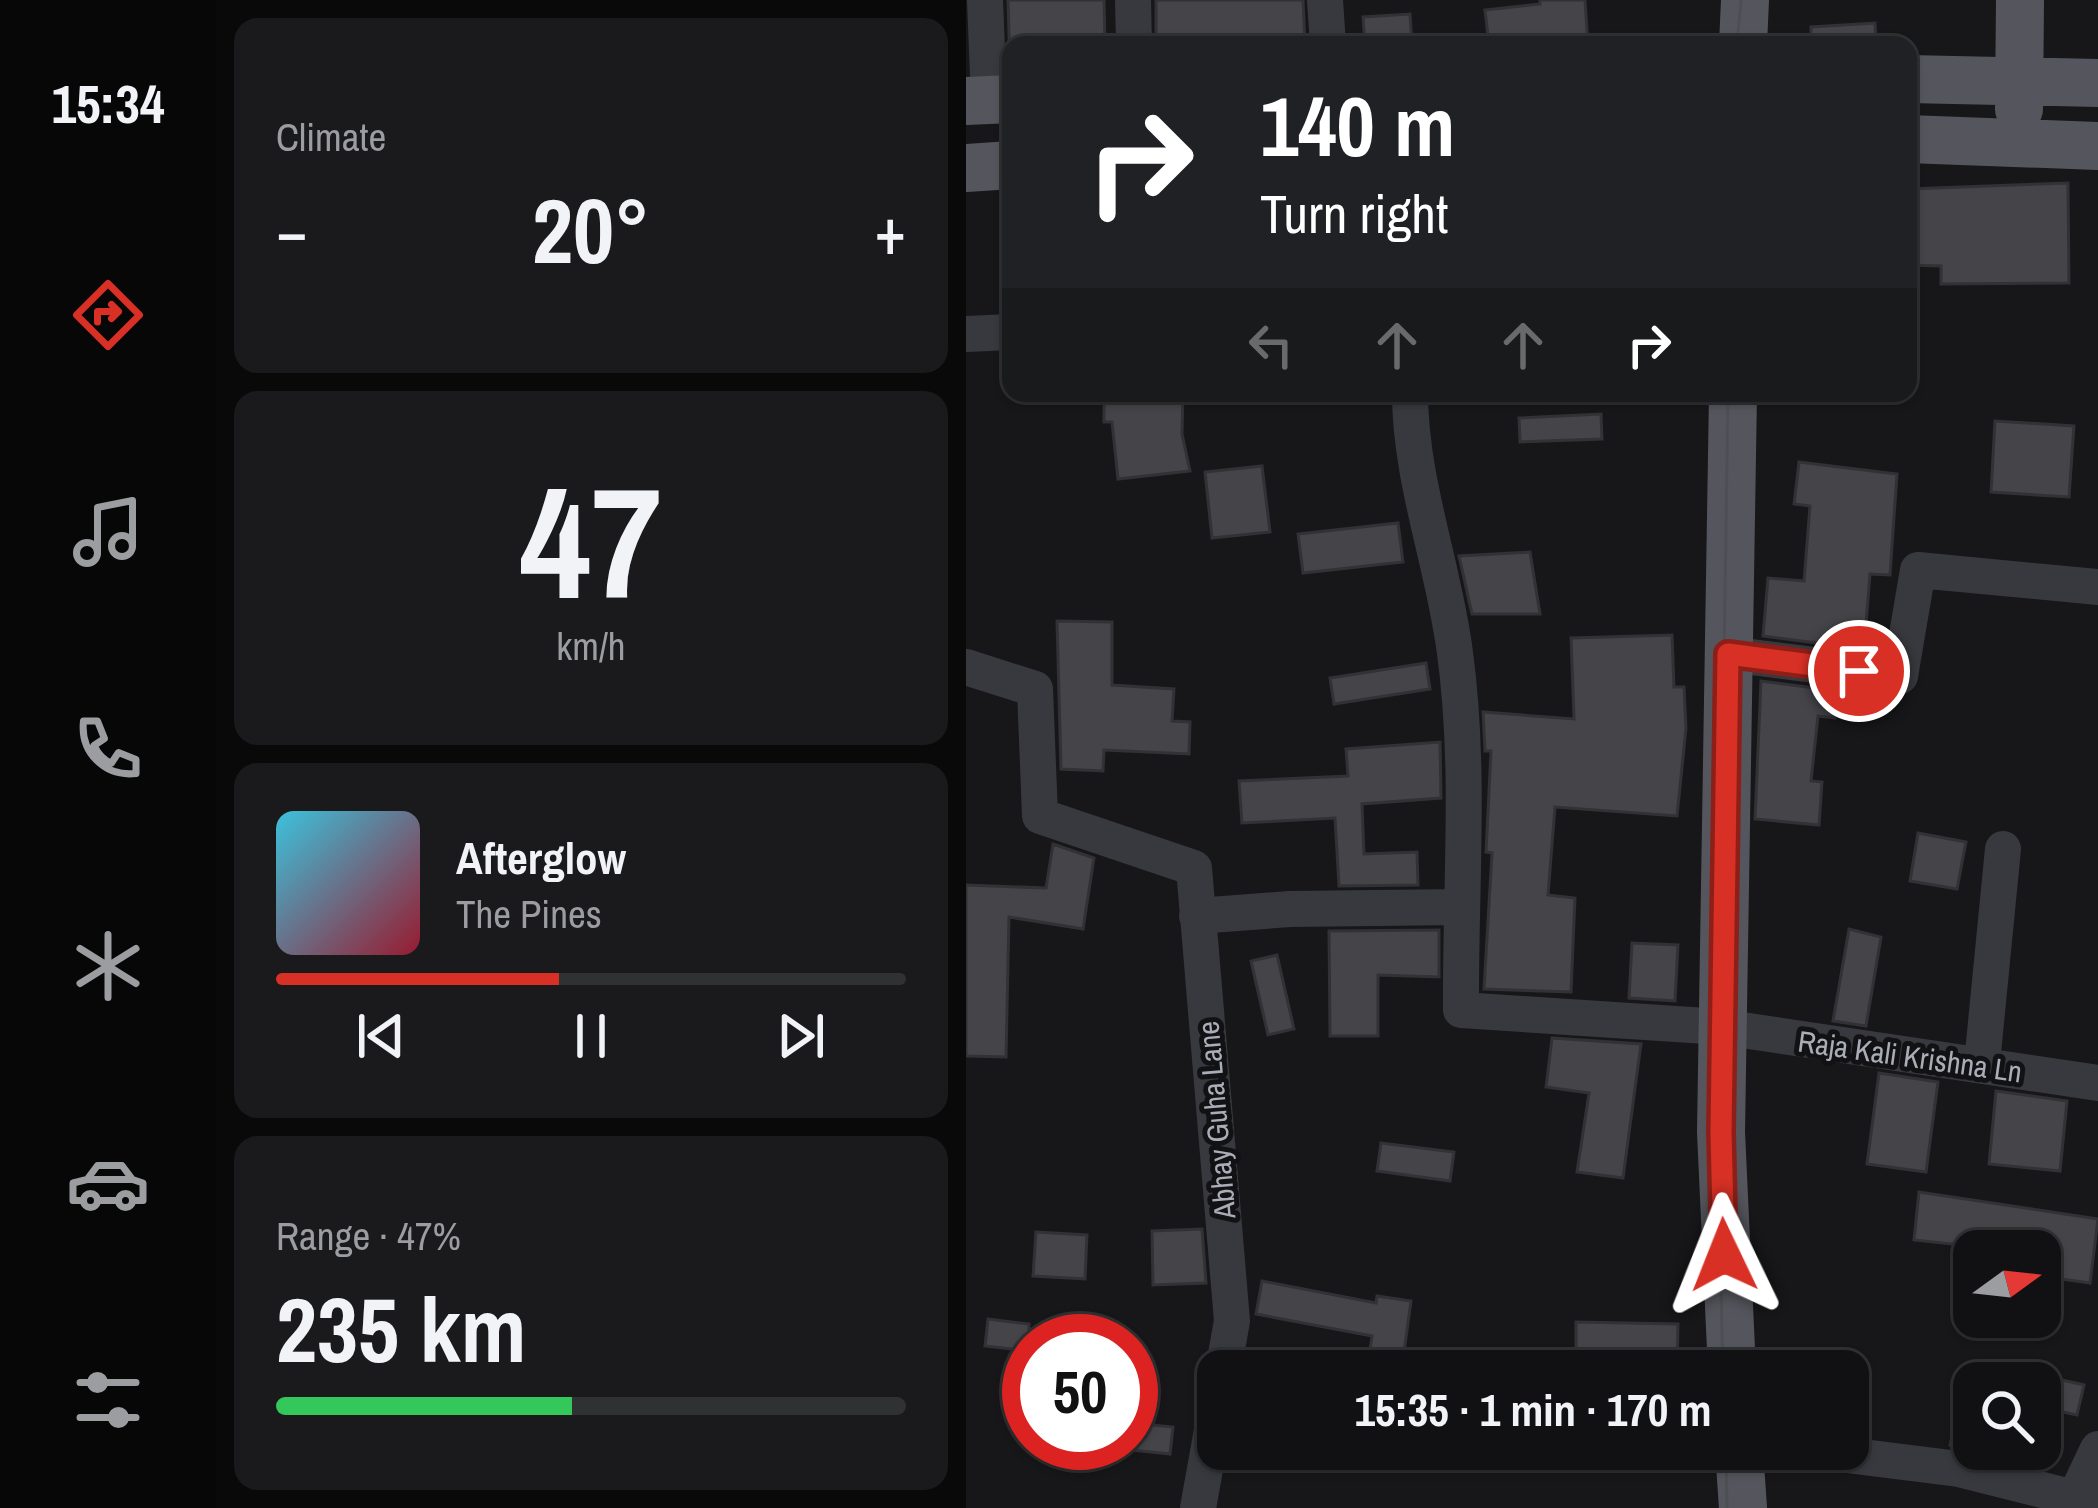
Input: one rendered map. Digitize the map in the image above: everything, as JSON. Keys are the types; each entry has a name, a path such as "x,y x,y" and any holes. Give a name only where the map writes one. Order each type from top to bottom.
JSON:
{"main road":[{"path":"1743,36 1745,0"},
{"path":"2019,142 2020,0"},
{"path":"1917,79 2098,83"},
{"path":"1917,139 2098,146"},
{"path":"966,168 1002,166"},
{"path":"1731,1350 1721,1156 1733,402"},
{"path":"1740,1470 1743,1508"}],"street":[{"path":"985,0 989,100"},
{"path":"1133,0 1134,36"},
{"path":"1325,0 1327,36"},
{"path":"966,334 1002,332"},
{"path":"1197,916 1291,909 1460,907 1465,784 1456,656 1410,441 1410,402"},
{"path":"1728,654 1900,676 1918,571 2098,587"},
{"name":"Abhay Guha Lane","path":"966,667 1035,689 1040,816 1194,868 1232,1321 1227,1350"},
{"path":"1982,1063 2003,849"},
{"name":"Raja Kali Krishna Ln","path":"1460,907 1462,1010 1722,1027 2098,1083"},
{"path":"1869,1458 1959,1469 2081,1504 2098,1449"},
{"path":"1198,1508 1205,1470"}],"building":[{"path":"1008,0 1104,0 1105,36 1009,36"},
{"path":"1156,0 1303,0 1305,36 1156,36"},
{"path":"1540,0 1585,0 1587,36 1488,36 1485,10 1540,4"},
{"path":"1410,14 1411,36 1364,36 1363,17"},
{"path":"1875,23 1876,36 1811,36 1811,27"},
{"path":"2068,183 2069,283 1941,284 1941,266 1917,265 1917,189"},
{"path":"1104,402 1183,402 1182,434 1190,471 1118,479 1112,422 1104,422"},
{"path":"1601,414 1602,439 1520,442 1519,418"},
{"path":"1995,421 2074,426 2069,497 1991,492"},
{"path":"1799,462 1897,474 1890,575 1870,574 1864,649 1763,636 1768,578 1804,581 1810,506 1794,504"},
{"path":"1262,466 1270,532 1212,538 1205,472"},
{"path":"1398,523 1403,562 1303,573 1298,534"},
{"path":"1530,552 1540,614 1472,614 1459,556"},
{"path":"1057,621 1112,622 1112,685 1174,689 1172,721 1190,722 1189,754 1104,750 1103,771 1061,769"},
{"path":"1672,635 1674,687 1684,687 1686,728 1677,816 1555,807 1548,895 1575,898 1571,992 1484,989 1492,853 1486,852 1491,751 1485,751 1483,712 1574,719 1571,638"},
{"path":"1426,663 1430,689 1334,704 1330,678"},
{"path":"1761,681 1838,691 1835,718 1818,716 1811,781 1822,782 1819,825 1755,819"},
{"path":"1440,742 1441,798 1362,804 1364,854 1417,852 1418,885 1339,886 1335,818 1242,823 1239,781 1348,776 1346,749"},
{"path":"1918,833 1966,842 1957,889 1910,881"},
{"path":"1053,844 1094,858 1083,929 1009,917 1006,1057 966,1056 966,885 1046,888"},
{"path":"1849,929 1881,937 1866,1026 1833,1021"},
{"path":"1439,930 1439,977 1378,975 1378,1036 1330,1036 1329,931"},
{"path":"1632,943 1678,945 1675,1001 1629,998"},
{"path":"1277,955 1294,1029 1268,1035 1251,961"},
{"path":"1552,1038 1641,1044 1623,1178 1577,1172 1589,1093 1546,1087"},
{"path":"1879,1073 1938,1082 1926,1172 1867,1164"},
{"path":"1996,1091 2067,1101 2060,1171 1989,1164"},
{"path":"1381,1143 1454,1152 1450,1181 1377,1171"},
{"path":"1919,1192 2098,1219 2090,1283 2061,1279 2061,1230 1953,1230 1953,1244 1914,1240"},
{"path":"1202,1229 1206,1283 1153,1285 1152,1231"},
{"path":"1036,1232 1087,1235 1085,1279 1033,1276"},
{"path":"1262,1281 1376,1303 1377,1296 1411,1301 1404,1350 1370,1350 1372,1336 1256,1314"},
{"path":"988,1319 1002,1321 1002,1348 985,1346"},
{"path":"1576,1322 1678,1324 1677,1350 1576,1350"},
{"path":"2061,1380 2084,1385 2077,1415 2061,1412"},
{"path":"1158,1426 1173,1427 1170,1454 1158,1453"}],"tram line":[{"path":"1738,36 1741,0"},
{"path":"1722,1350 1717,1130 1728,402"},
{"path":"1726,1470 1727,1508"}],"route":[{"path":"1724,1255 1721,1132 1728,654 1859,671"}]}
